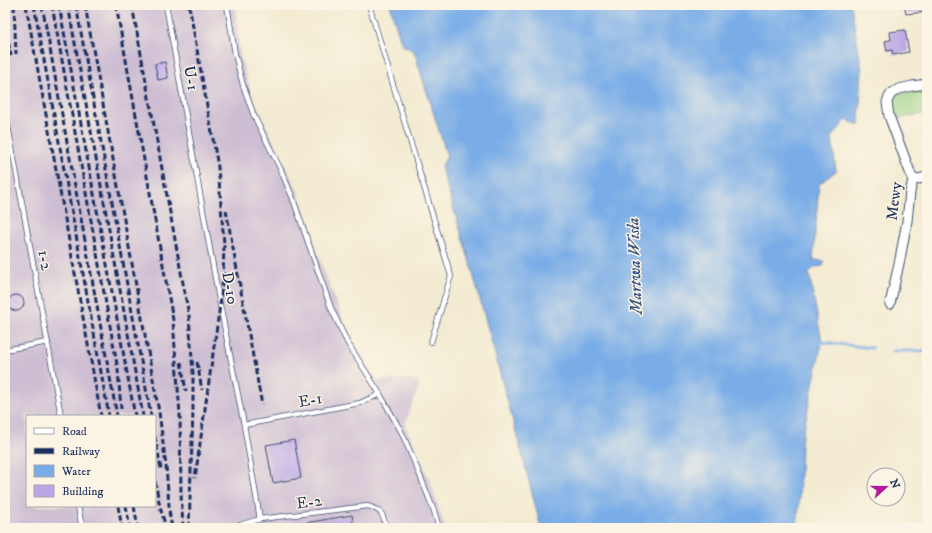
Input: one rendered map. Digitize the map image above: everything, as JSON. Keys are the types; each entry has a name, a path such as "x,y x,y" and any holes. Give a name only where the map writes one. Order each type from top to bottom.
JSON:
{"street":[{"name":"Mewy","path":"890,304 900,259 913,180 889,116 887,102 889,97 899,89 927,84"},
{"path":"913,180 927,177"}],"lane":[{"name":"U-1","path":"166,5 193,156"},
{"path":"226,5 235,54 243,85 254,116 292,196 334,315 347,342 380,394 402,433 427,492 439,528"},
{"path":"369,5 451,276 431,342"},
{"name":"1-2","path":"5,110 61,415"},
{"path":"5,154 13,152"},
{"name":"D-10","path":"193,156 220,305 244,425 260,519"},
{"path":"5,350 48,342"},
{"name":"E-1","path":"244,425 360,403 380,394"},
{"name":"E-2","path":"232,528 260,519 368,506 379,510 384,518 386,528"},
{"path":"78,507 82,528"}],"shaded area":[{"path":"5,5 235,5 240,56 254,102 298,192 324,271 351,339 378,381 409,379 420,383 405,425 431,484 445,528 5,528"}],"green space":[{"path":"927,89 927,113 896,119 891,104 897,95 912,90"}],"water":[{"name":"Martwa Wisła","path":"390,5 851,5 862,70 859,125 846,120 832,137 836,171 819,184 813,260 824,261 823,266 815,267 809,273 822,342 801,442 797,528 541,528 471,266 441,167 447,156 414,51 402,45"}],"building":[{"path":"904,5 927,5 927,12 906,14"},
{"path":"905,30 909,52 893,55 892,50 887,51 885,41 891,40 890,32"},
{"path":"165,62 168,78 158,80 155,64"},
{"path":"16,295 22,297 24,303 22,309 16,311 10,309 8,303 10,297"},
{"path":"294,440 301,478 273,483 266,445"},
{"path":"352,515 354,528 305,528 305,523"}],"waterway":[{"path":"822,342 872,348"},
{"path":"893,351 927,351"}],"railway":[{"path":"14,5 16,54"},
{"path":"26,5 101,415"},
{"path":"34,5 109,415"},
{"path":"42,5 117,415"},
{"path":"52,5 118,370 121,409"},
{"path":"59,5 135,415"},
{"path":"68,5 143,415"},
{"path":"76,5 151,415"},
{"path":"85,5 159,412 166,466 170,518"},
{"path":"116,5 173,320 180,415 183,528"},
{"path":"132,5 189,316 193,373 189,528"},
{"path":"189,5 218,167 224,244 223,278 220,305 195,478"},
{"path":"5,25 11,56"},
{"path":"226,210 262,405"},
{"path":"5,241 6,248"},
{"path":"181,362 186,391"},
{"path":"197,362 202,390"},
{"path":"156,442 161,469"},
{"path":"156,486 166,528"},
{"path":"118,507 122,528"},
{"path":"126,507 130,528"},
{"path":"134,507 138,528"},
{"path":"169,512 172,528"}]}
